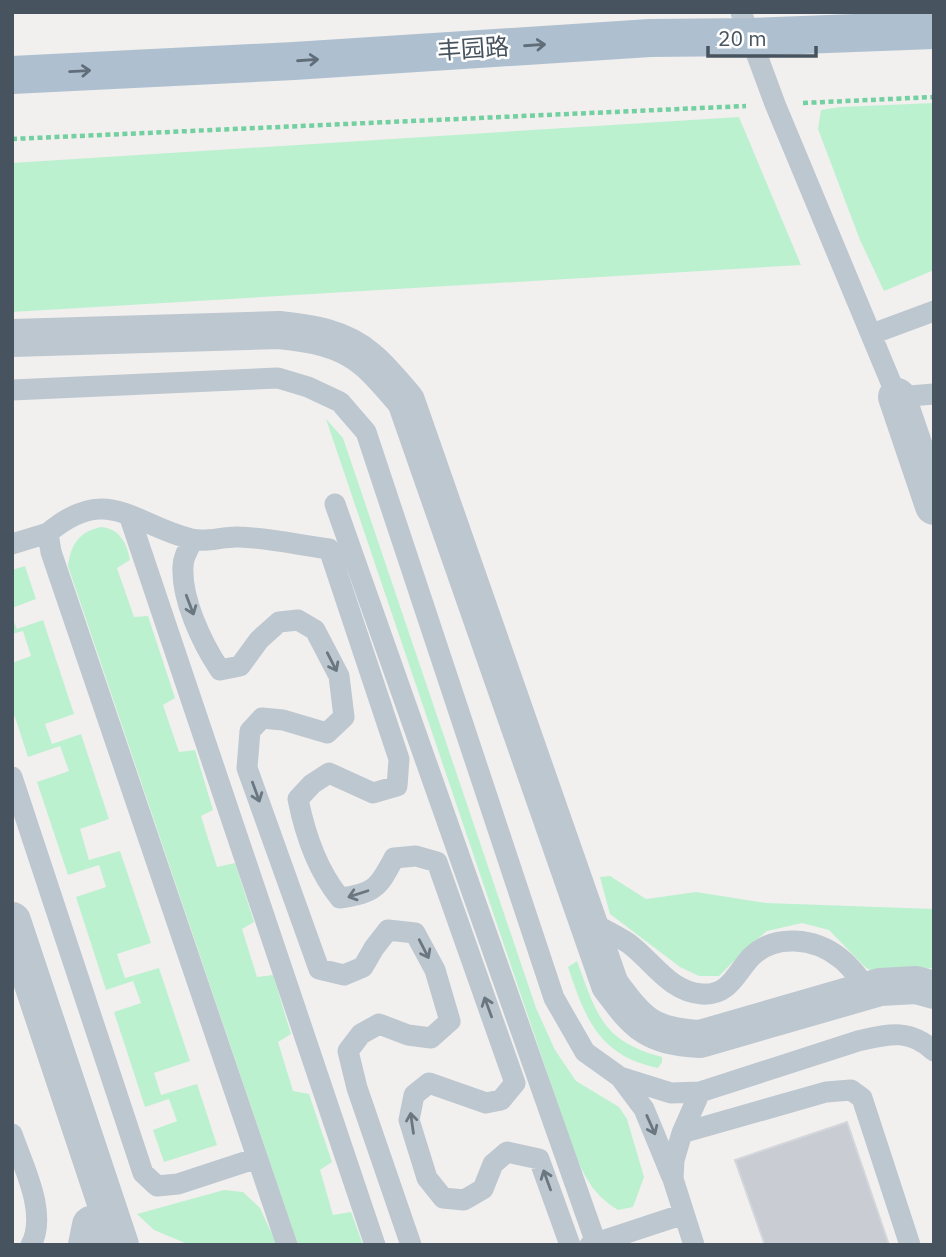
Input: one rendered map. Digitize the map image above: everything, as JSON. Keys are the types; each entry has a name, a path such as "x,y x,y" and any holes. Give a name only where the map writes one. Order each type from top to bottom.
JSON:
{"main road":[{"name":"丰园路","path":"12,75 294,61 650,38 746,25 934,30"}],"street":[{"path":"12,338 279,330 311,333 340,342 367,359 406,401 610,985 635,1018 669,1037 700,1039 880,987 916,985 934,990"},
{"path":"915,395 934,506"},
{"path":"12,922 100,1233"},
{"path":"12,986 100,1233"},
{"path":"100,1233 143,1245"}],"lane":[{"path":"746,25 775,104 872,334 915,395"},
{"path":"872,334 934,311"},
{"path":"12,390 278,378 340,402 366,432 554,998 585,1052 620,1077 671,1093 700,1092 858,1041 883,1036 907,1034 934,1051"},
{"path":"335,504 593,1244 684,1214"},
{"path":"12,544 48,533 66,518 89,509 115,509 193,540 237,536 329,548 399,759 397,786 373,793 329,773 312,784 298,799 304,829 329,885 340,898 358,896 380,885 394,858 416,856 436,862 515,1083 501,1100 486,1103 429,1083 414,1095 408,1120 427,1178 443,1198 464,1200 483,1189 493,1164 507,1152 539,1158 570,1245"},
{"path":"129,515 375,1245"},
{"path":"48,533 61,586 287,1245"},
{"path":"193,540 183,563 184,589 206,649 220,670 240,666 259,640 279,622 298,620 315,630 338,676 344,717 327,733 284,719 262,718 250,731 247,768 319,969 344,975 363,967 388,930 401,929 415,933 435,970 450,1021 431,1038 408,1035 379,1024 360,1034 348,1051 357,1088 411,1245"},
{"path":"12,777 143,1173 157,1186 178,1184 257,1158"},
{"path":"588,920 628,944 670,982 703,994 724,990 752,957 771,944 793,939 818,946 841,958 869,990"},
{"path":"620,1077 644,1110 673,1179 694,1245"},
{"path":"682,1133 826,1092 851,1090 862,1098 911,1245"},
{"path":"673,1179 674,1160 682,1133 700,1092"},
{"path":"12,1134 35,1204 36,1234 31,1245"}],"path":[{"path":"12,139 674,111 934,97"}],"green space":[{"path":"934,103 934,270 884,291 860,240 818,129 821,110"},
{"path":"739,117 801,265 12,312 12,163"},
{"path":"326,419 343,438 536,1008 555,1050 576,1081 619,1107 627,1119 644,1177 633,1207 618,1210 603,1199 588,1180 575,1155"},
{"path":"101,527 118,534 127,548 130,560 117,568 134,617 148,616 175,698 163,705 179,752 195,750 213,810 201,816 217,867 235,863 254,922 242,929 257,977 273,975 291,1034 278,1042 293,1091 309,1094 332,1162 320,1170 333,1215 351,1212 363,1245 298,1245 68,566 77,540 87,532"},
{"path":"25,566 36,599 12,608 12,570"},
{"path":"12,617 17,629 43,620 74,714 45,724 52,744 81,734 109,819 80,829 89,860 120,851 151,943 117,954 125,978 159,968 190,1061 154,1073 161,1095 197,1084 217,1145 164,1162 153,1130 177,1121 169,1099 145,1107 114,1012 141,1003 133,981 106,990 76,897 106,887 99,865 68,875 37,782 69,771 60,746 28,757 12,708 12,663 31,656 23,631 12,634"},
{"path":"610,876 646,899 696,892 766,903 934,909 934,968 875,973 865,967 829,930 802,923 767,931 719,976 699,976 680,967 610,914 600,877"},
{"path":"577,961 590,997 604,1023 626,1043 662,1057 658,1068 621,1054 597,1032 581,1003 568,967"},
{"path":"224,1190 243,1192 260,1208 277,1245 190,1245 154,1230 137,1214"}],"building":[{"path":"847,1122 889,1245 765,1245 735,1160"}]}
